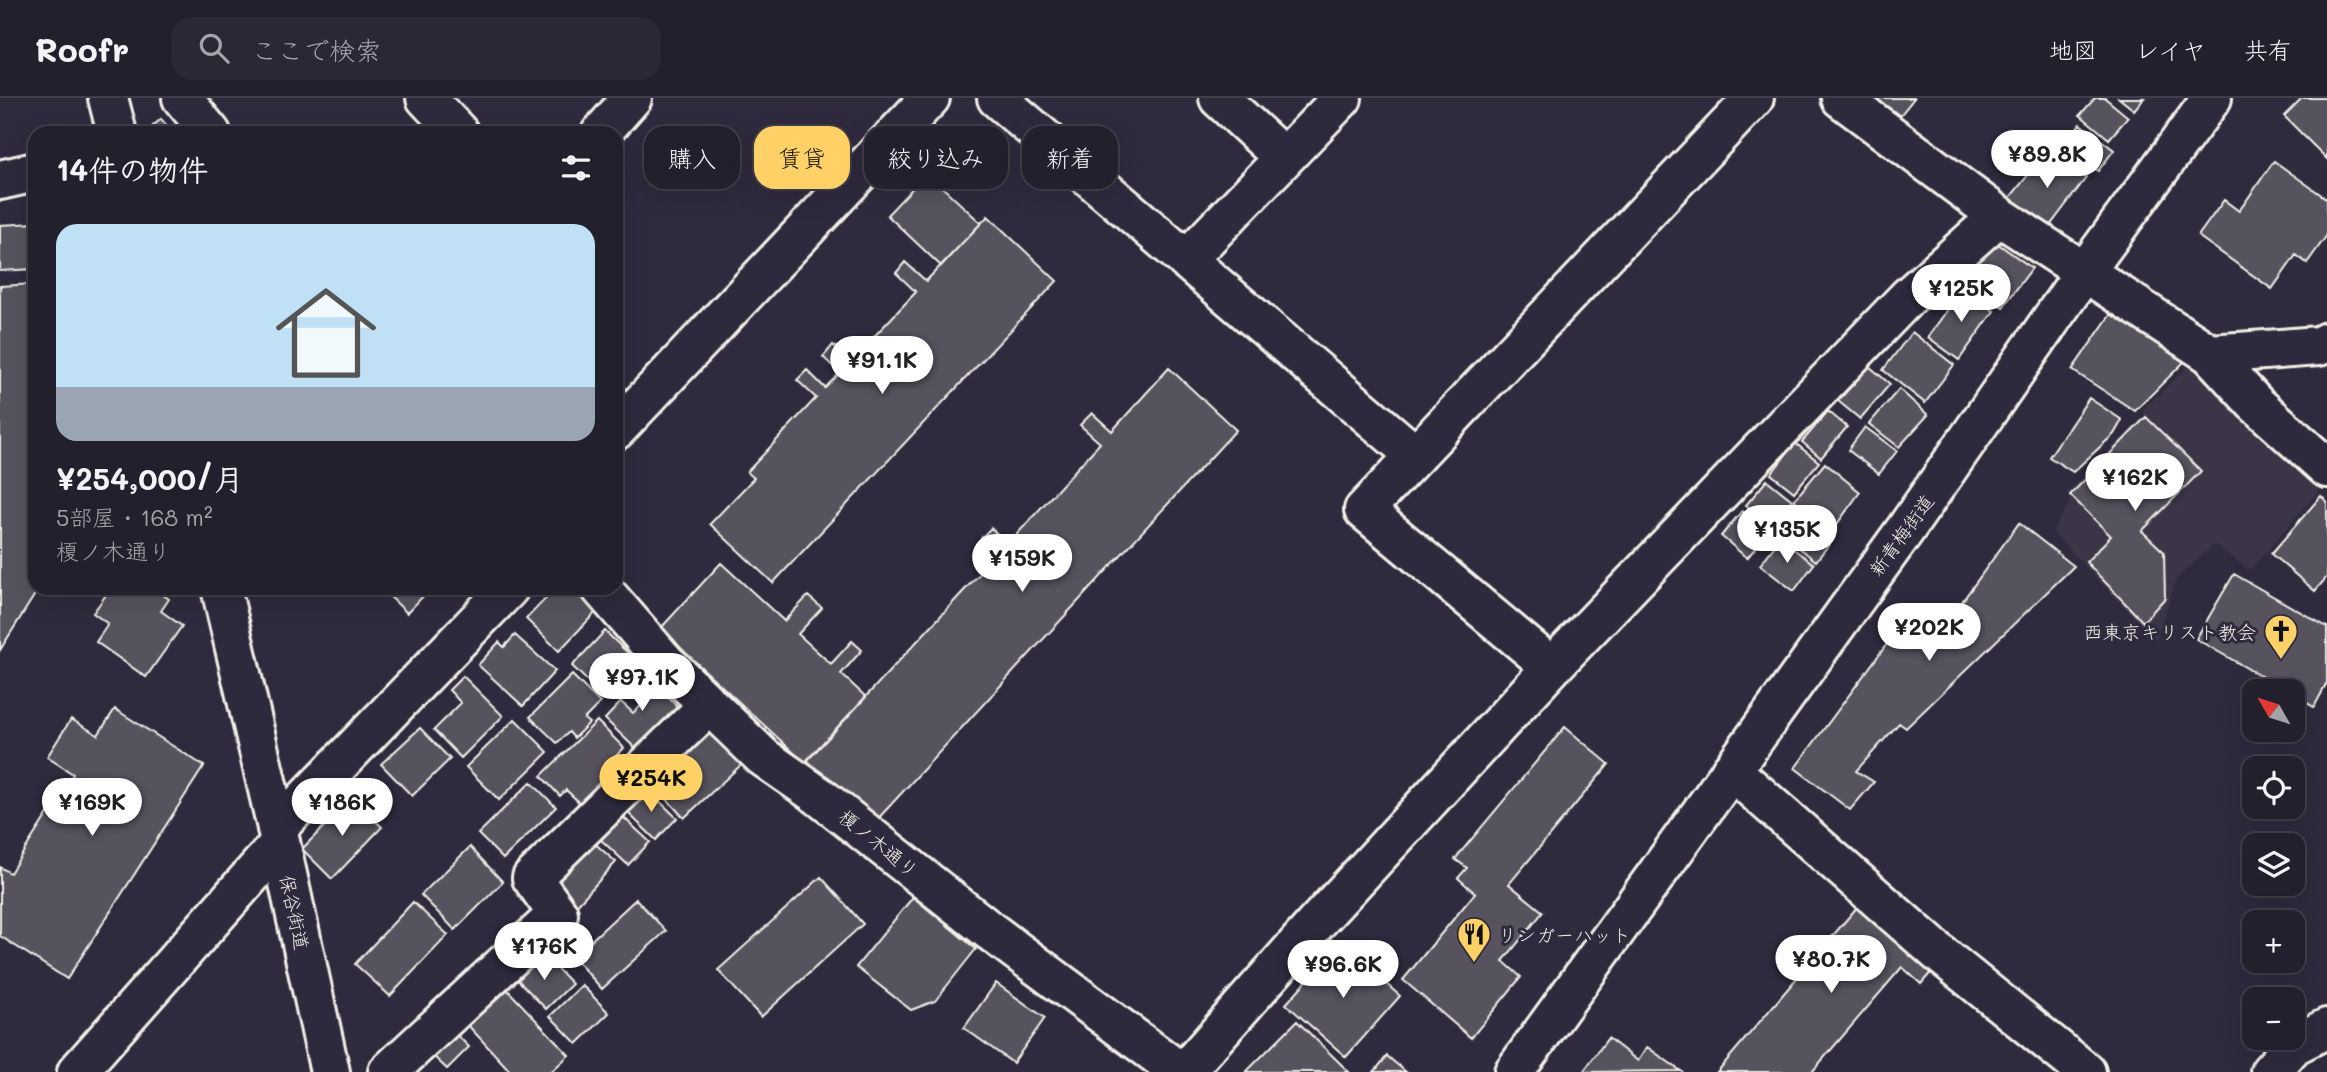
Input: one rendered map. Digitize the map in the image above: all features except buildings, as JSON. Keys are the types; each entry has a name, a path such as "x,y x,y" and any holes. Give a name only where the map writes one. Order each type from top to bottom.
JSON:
{"street":[{"path":"108,98 115,126"},
{"path":"182,98 205,126"},
{"path":"426,98 452,126"},
{"path":"607,126 632,98"},
{"path":"623,423 930,98"},
{"path":"997,98 1415,455"},
{"path":"1219,98 1284,158"},
{"path":"1186,260 1342,98"},
{"path":"1552,667 1364,510 1754,98"},
{"path":"1841,98 1999,216 2210,354 2255,403 2327,468"},
{"name":"新青梅街道","path":"1514,1072 1905,530 2085,271 2212,98"},
{"path":"0,180 28,174"},
{"path":"1182,1072 1552,667 1908,297 1999,216"},
{"path":"2210,354 2319,346 2327,342"},
{"name":"保谷街道","path":"223,595 330,1072"},
{"path":"77,1072 279,836 503,595"},
{"name":"榎ノ木通り","path":"607,595 666,663 763,757 819,796 990,932 1182,1072"},
{"path":"388,1072 558,914 532,878 709,705"},
{"path":"1731,770 1940,954 2086,1072"},
{"path":"2270,1072 2294,1045 2327,1028"}],"shaded area":[{"path":"2190,364 2325,484 2250,570 2214,545 2177,578 2156,640 2052,532 2070,502 2068,492 2146,414 2142,410"}],"place":[{"name":"西東京キリスト教会","path":"2281,661"},
{"name":"リンガーハット","path":"1474,964"}]}
